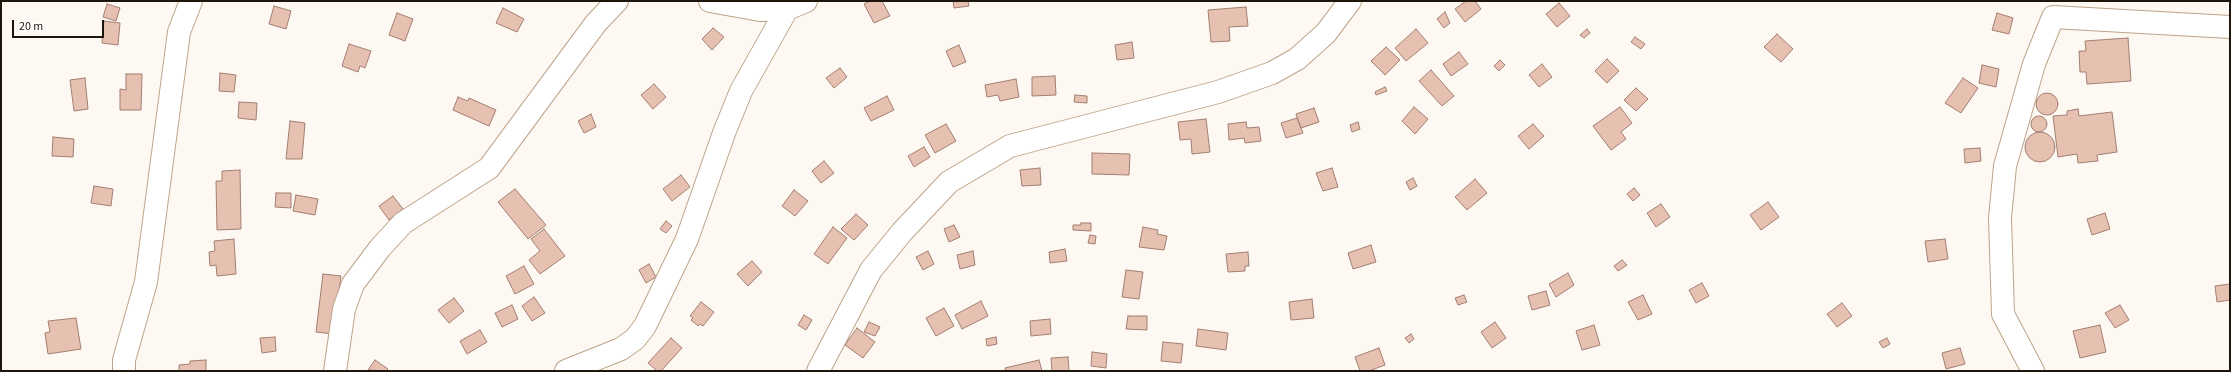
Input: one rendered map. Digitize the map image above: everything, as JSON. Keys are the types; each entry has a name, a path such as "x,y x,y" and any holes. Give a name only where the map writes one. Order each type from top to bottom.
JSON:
{"street":[{"path":"124,371 124,360 146,282 179,32 191,1"},
{"path":"335,371 344,310 353,284 380,248 403,223 489,168 596,23 617,1"},
{"path":"710,1 760,10 794,4"},
{"path":"818,371 871,270 902,232 950,182 1010,146 1218,92 1272,73 1297,59 1326,32 1350,1"},
{"path":"566,371 621,349 635,339 645,326 687,239 724,133 741,91 794,4"},
{"path":"2033,371 2003,314 2000,218 2005,166 2032,71 2053,17 2230,27"}],"building":[{"path":"870,1 882,1 890,16 874,23 864,4"},
{"path":"953,1 968,1 969,6 954,8"},
{"path":"1466,1 1475,1 1481,9 1465,22 1455,9"},
{"path":"1559,3 1570,16 1557,27 1546,14"},
{"path":"107,4 120,8 116,21 103,17"},
{"path":"274,6 291,11 286,29 269,24"},
{"path":"1246,7 1248,26 1229,27 1230,41 1211,42 1208,10"},
{"path":"503,8 524,19 517,32 496,23"},
{"path":"1445,12 1450,23 1444,28 1437,19"},
{"path":"397,13 413,19 405,41 389,35"},
{"path":"1997,13 2013,18 2009,34 1992,30"},
{"path":"104,21 120,23 118,45 102,43"},
{"path":"713,28 724,37 712,50 702,39"},
{"path":"1416,29 1428,43 1406,61 1395,48"},
{"path":"1587,29 1590,33 1584,38 1580,35"},
{"path":"1777,34 1793,49 1781,62 1764,47"},
{"path":"1635,37 1645,44 1641,49 1631,42"},
{"path":"2128,38 2131,81 2087,84 2086,72 2080,72 2079,51 2086,51 2085,41"},
{"path":"1132,42 1134,58 1117,60 1115,45"},
{"path":"349,44 371,51 365,68 360,66 358,72 342,66"},
{"path":"959,45 966,62 953,67 946,51"},
{"path":"1386,47 1400,60 1385,75 1371,61"},
{"path":"1459,52 1468,64 1451,76 1443,64"},
{"path":"1607,59 1619,71 1607,83 1595,71"},
{"path":"1500,60 1505,65 1499,71 1494,66"},
{"path":"1542,64 1552,77 1539,87 1529,75"},
{"path":"1982,65 1999,69 1996,87 1979,83"},
{"path":"840,68 847,77 834,88 826,78"},
{"path":"1431,70 1454,96 1442,106 1419,81"},
{"path":"220,73 236,75 234,92 219,91"},
{"path":"126,74 142,74 141,110 120,110 120,89 126,90"},
{"path":"1055,76 1056,95 1032,96 1032,77"},
{"path":"85,78 88,109 74,111 70,80"},
{"path":"1963,78 1978,88 1961,113 1945,103"},
{"path":"1016,79 1019,97 1000,101 998,95 987,97 985,85"},
{"path":"654,84 666,97 653,109 641,95"},
{"path":"1385,87 1387,91 1376,95 1375,92"},
{"path":"1636,88 1648,99 1636,111 1624,100"},
{"path":"2047,93 2055,96 2058,104 2055,112 2047,115 2039,112 2036,104 2039,96"},
{"path":"1075,95 1087,96 1087,103 1074,102"},
{"path":"887,96 894,110 871,121 864,108"},
{"path":"458,97 468,101 469,98 496,110 489,126 453,110"},
{"path":"239,102 257,103 256,120 238,118"},
{"path":"1414,107 1428,119 1415,134 1402,121"},
{"path":"1620,107 1632,123 1621,132 1626,139 1611,150 1593,126"},
{"path":"1314,108 1319,122 1301,128 1296,114"},
{"path":"2078,109 2079,116 2112,112 2117,152 2097,155 2098,161 2078,163 2077,154 2058,157 2053,116 2067,115 2067,111"},
{"path":"591,114 596,127 584,133 578,121"},
{"path":"2039,116 2045,118 2047,124 2045,130 2039,132 2033,130 2031,124 2033,118"},
{"path":"1297,118 1303,133 1286,138 1281,123"},
{"path":"1206,119 1210,152 1192,154 1191,139 1180,140 1178,122"},
{"path":"290,121 305,123 302,159 286,159"},
{"path":"1246,122 1247,128 1259,127 1261,141 1245,143 1244,138 1229,140 1228,124"},
{"path":"1358,122 1360,129 1352,132 1350,125"},
{"path":"946,124 956,141 935,153 925,135"},
{"path":"1533,124 1544,136 1529,149 1518,136"},
{"path":"2040,132 2051,136 2055,147 2051,158 2040,162 2029,158 2025,147 2029,136"},
{"path":"53,137 74,139 73,157 52,156"},
{"path":"924,147 930,157 914,167 908,156"},
{"path":"1980,148 1981,161 1965,163 1964,149"},
{"path":"1092,153 1130,154 1129,175 1092,174"},
{"path":"824,161 834,173 821,183 812,171"},
{"path":"1040,168 1041,185 1022,186 1020,170"},
{"path":"1332,168 1338,187 1323,191 1316,173"},
{"path":"240,170 241,229 217,230 216,181 222,181 222,171"},
{"path":"681,175 690,187 672,201 663,189"},
{"path":"1413,178 1417,186 1410,190 1406,182"},
{"path":"1475,179 1487,193 1467,210 1455,197"},
{"path":"94,186 113,189 111,206 91,203"},
{"path":"1634,188 1640,195 1633,201 1627,194"},
{"path":"515,189 546,225 528,239 498,202"},
{"path":"794,190 808,201 795,216 782,206"},
{"path":"276,193 291,193 291,208 275,207"},
{"path":"296,195 318,199 315,215 293,211"},
{"path":"393,196 403,209 389,220 379,206"},
{"path":"1768,202 1779,217 1761,230 1750,215"},
{"path":"1661,204 1670,217 1656,227 1647,213"},
{"path":"2105,213 2110,229 2092,235 2087,219"},
{"path":"856,214 868,225 854,240 841,229"},
{"path":"666,221 672,226 666,233 660,229"},
{"path":"1081,223 1091,223 1091,231 1073,230 1073,225 1081,225"},
{"path":"954,225 960,237 949,242 944,229"},
{"path":"833,227 847,238 828,264 814,254"},
{"path":"1143,227 1158,230 1157,234 1167,236 1164,250 1139,247"},
{"path":"544,229 565,256 540,274 529,260 540,251 531,239"},
{"path":"1090,235 1096,236 1095,244 1088,243"},
{"path":"234,239 236,274 217,276 216,265 210,266 209,252 215,251 214,241"},
{"path":"1945,239 1948,259 1928,262 1925,241"},
{"path":"1371,245 1376,262 1353,269 1348,253"},
{"path":"1065,249 1067,261 1050,263 1049,252"},
{"path":"928,251 934,264 923,270 916,257"},
{"path":"973,251 975,265 960,269 957,255"},
{"path":"1248,252 1249,266 1245,266 1245,271 1228,272 1226,254"},
{"path":"1622,260 1627,265 1618,271 1614,266"},
{"path":"752,261 762,272 748,286 737,274"},
{"path":"649,264 656,277 646,283 639,270"},
{"path":"524,266 534,284 515,294 506,276"},
{"path":"1126,270 1143,272 1139,299 1122,297"},
{"path":"1568,273 1574,285 1556,297 1549,284"},
{"path":"323,274 341,276 333,334 316,332"},
{"path":"1702,283 1709,296 1696,303 1689,290"},
{"path":"2230,284 2230,300 2217,302 2215,286"},
{"path":"1546,291 1550,305 1532,310 1528,296"},
{"path":"1464,295 1467,302 1458,305 1455,298"},
{"path":"1643,295 1652,314 1638,320 1628,302"},
{"path":"534,297 545,313 532,321 522,306"},
{"path":"454,298 464,311 449,323 438,310"},
{"path":"1312,299 1314,318 1291,320 1289,302"},
{"path":"981,301 988,316 962,329 955,315"},
{"path":"701,302 714,312 703,326 700,324 698,326 691,320 693,318 690,316"},
{"path":"1842,303 1852,316 1837,327 1827,314"},
{"path":"512,305 518,319 502,327 495,313"},
{"path":"2120,305 2129,320 2115,328 2105,313"},
{"path":"944,308 954,326 936,336 926,318"},
{"path":"804,315 812,320 806,330 798,325"},
{"path":"1128,316 1147,316 1147,330 1126,329"},
{"path":"76,318 81,349 48,354 45,333 50,332 48,321"},
{"path":"1050,319 1051,334 1031,336 1030,321"},
{"path":"869,322 880,327 875,336 864,332"},
{"path":"1495,322 1506,338 1492,348 1481,332"},
{"path":"1594,325 1600,345 1582,350 1576,331"},
{"path":"2100,325 2106,352 2080,358 2073,331"},
{"path":"857,328 875,342 863,358 845,345"},
{"path":"1198,329 1228,333 1226,350 1196,346"},
{"path":"480,330 487,342 467,354 460,341"},
{"path":"1411,334 1414,339 1409,343 1405,338"},
{"path":"275,337 276,351 262,353 260,338"},
{"path":"996,337 997,344 987,346 986,339"},
{"path":"671,338 682,348 661,371 657,371 648,363"},
{"path":"1887,338 1890,344 1883,348 1879,342"},
{"path":"1163,342 1183,344 1181,363 1161,361"},
{"path":"1379,348 1385,365 1369,371 1360,371 1355,357"},
{"path":"1960,348 1965,364 1946,369 1942,353"},
{"path":"1092,352 1107,354 1106,368 1091,366"},
{"path":"1068,357 1069,371 1052,371 1051,358"},
{"path":"206,360 206,371 179,371 179,365 190,364 190,361"},
{"path":"375,360 388,369 386,371 368,370"},
{"path":"1039,360 1042,371 1006,371 1005,368"}]}
